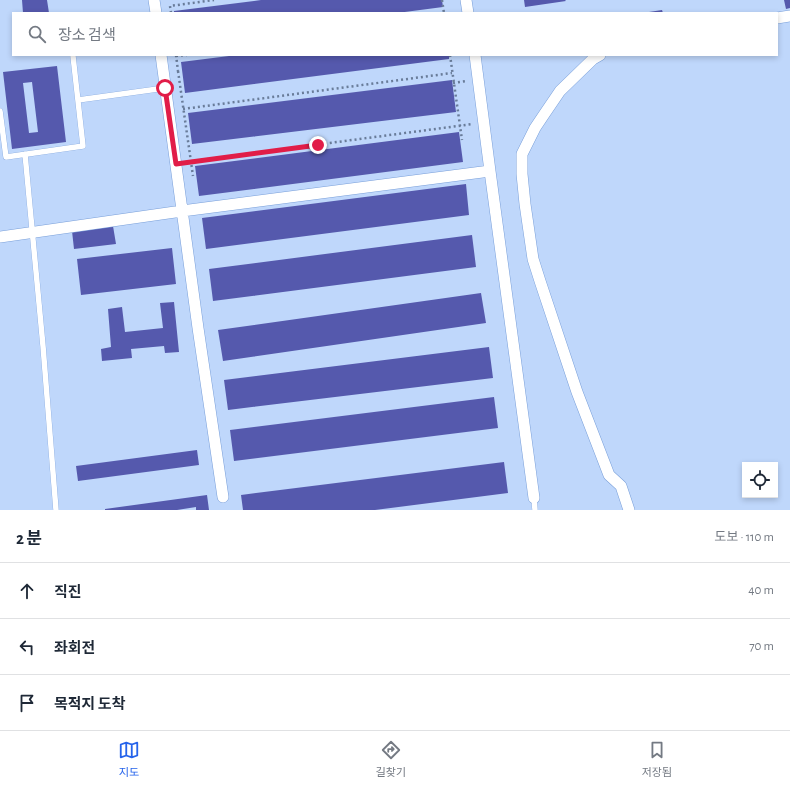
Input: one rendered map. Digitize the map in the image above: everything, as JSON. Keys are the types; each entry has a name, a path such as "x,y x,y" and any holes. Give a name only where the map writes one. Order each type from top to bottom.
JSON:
{"street":[{"path":"154,0 156,12"},
{"path":"466,0 468,12"},
{"path":"778,18 790,16"},
{"path":"161,56 223,497"},
{"path":"475,56 534,498"},
{"path":"598,56 593,59 560,91 535,128 522,154 522,174 533,259 540,281 577,392 610,475 621,486 629,510"},
{"path":"0,237 182,211 490,172"}],"lane":[{"path":"0,111 6,157 83,146 73,56"},
{"path":"78,100 165,88"},
{"path":"25,154 43,346 56,510"},
{"path":"534,498 535,510"}],"path":[{"path":"171,12 170,6 214,0"},
{"path":"442,0 444,12"},
{"path":"450,56 462,140"},
{"path":"178,71 193,176"},
{"path":"183,109 452,73"},
{"path":"176,164 460,126"}],"building":[{"path":"22,0 47,0 49,12 23,12"},
{"path":"261,0 442,0 443,7 405,12 174,11"},
{"path":"524,0 565,0 566,1 525,7"},
{"path":"784,0 790,0 790,8 786,9"},
{"path":"662,10 663,12 649,12"},
{"path":"229,56 449,56 449,59 185,93 181,62"},
{"path":"57,66 66,142 12,149 3,72","holes":["32,82 38,132 29,133 23,83"]},
{"path":"452,80 456,112 192,144 188,113"},
{"path":"459,132 463,162 199,196 195,166"},
{"path":"466,184 469,215 206,249 202,218"},
{"path":"113,226 116,244 74,249 72,231"},
{"path":"472,235 476,267 213,301 209,269"},
{"path":"172,248 176,284 81,295 77,259"},
{"path":"481,293 486,323 223,361 218,330"},
{"path":"174,302 179,352 165,353 164,346 131,349 132,358 102,361 101,349 111,347 108,309 122,307 125,332 163,328 160,303"},
{"path":"489,347 493,378 228,410 224,380"},
{"path":"494,397 498,428 234,461 230,430"},
{"path":"197,450 199,465 78,481 76,466"},
{"path":"504,462 508,493 375,510 243,510 241,495"},
{"path":"207,495 209,510 196,510 196,507 177,510 105,510 105,509"}],"route":[{"path":"165,88 176,164 318,145"}]}
